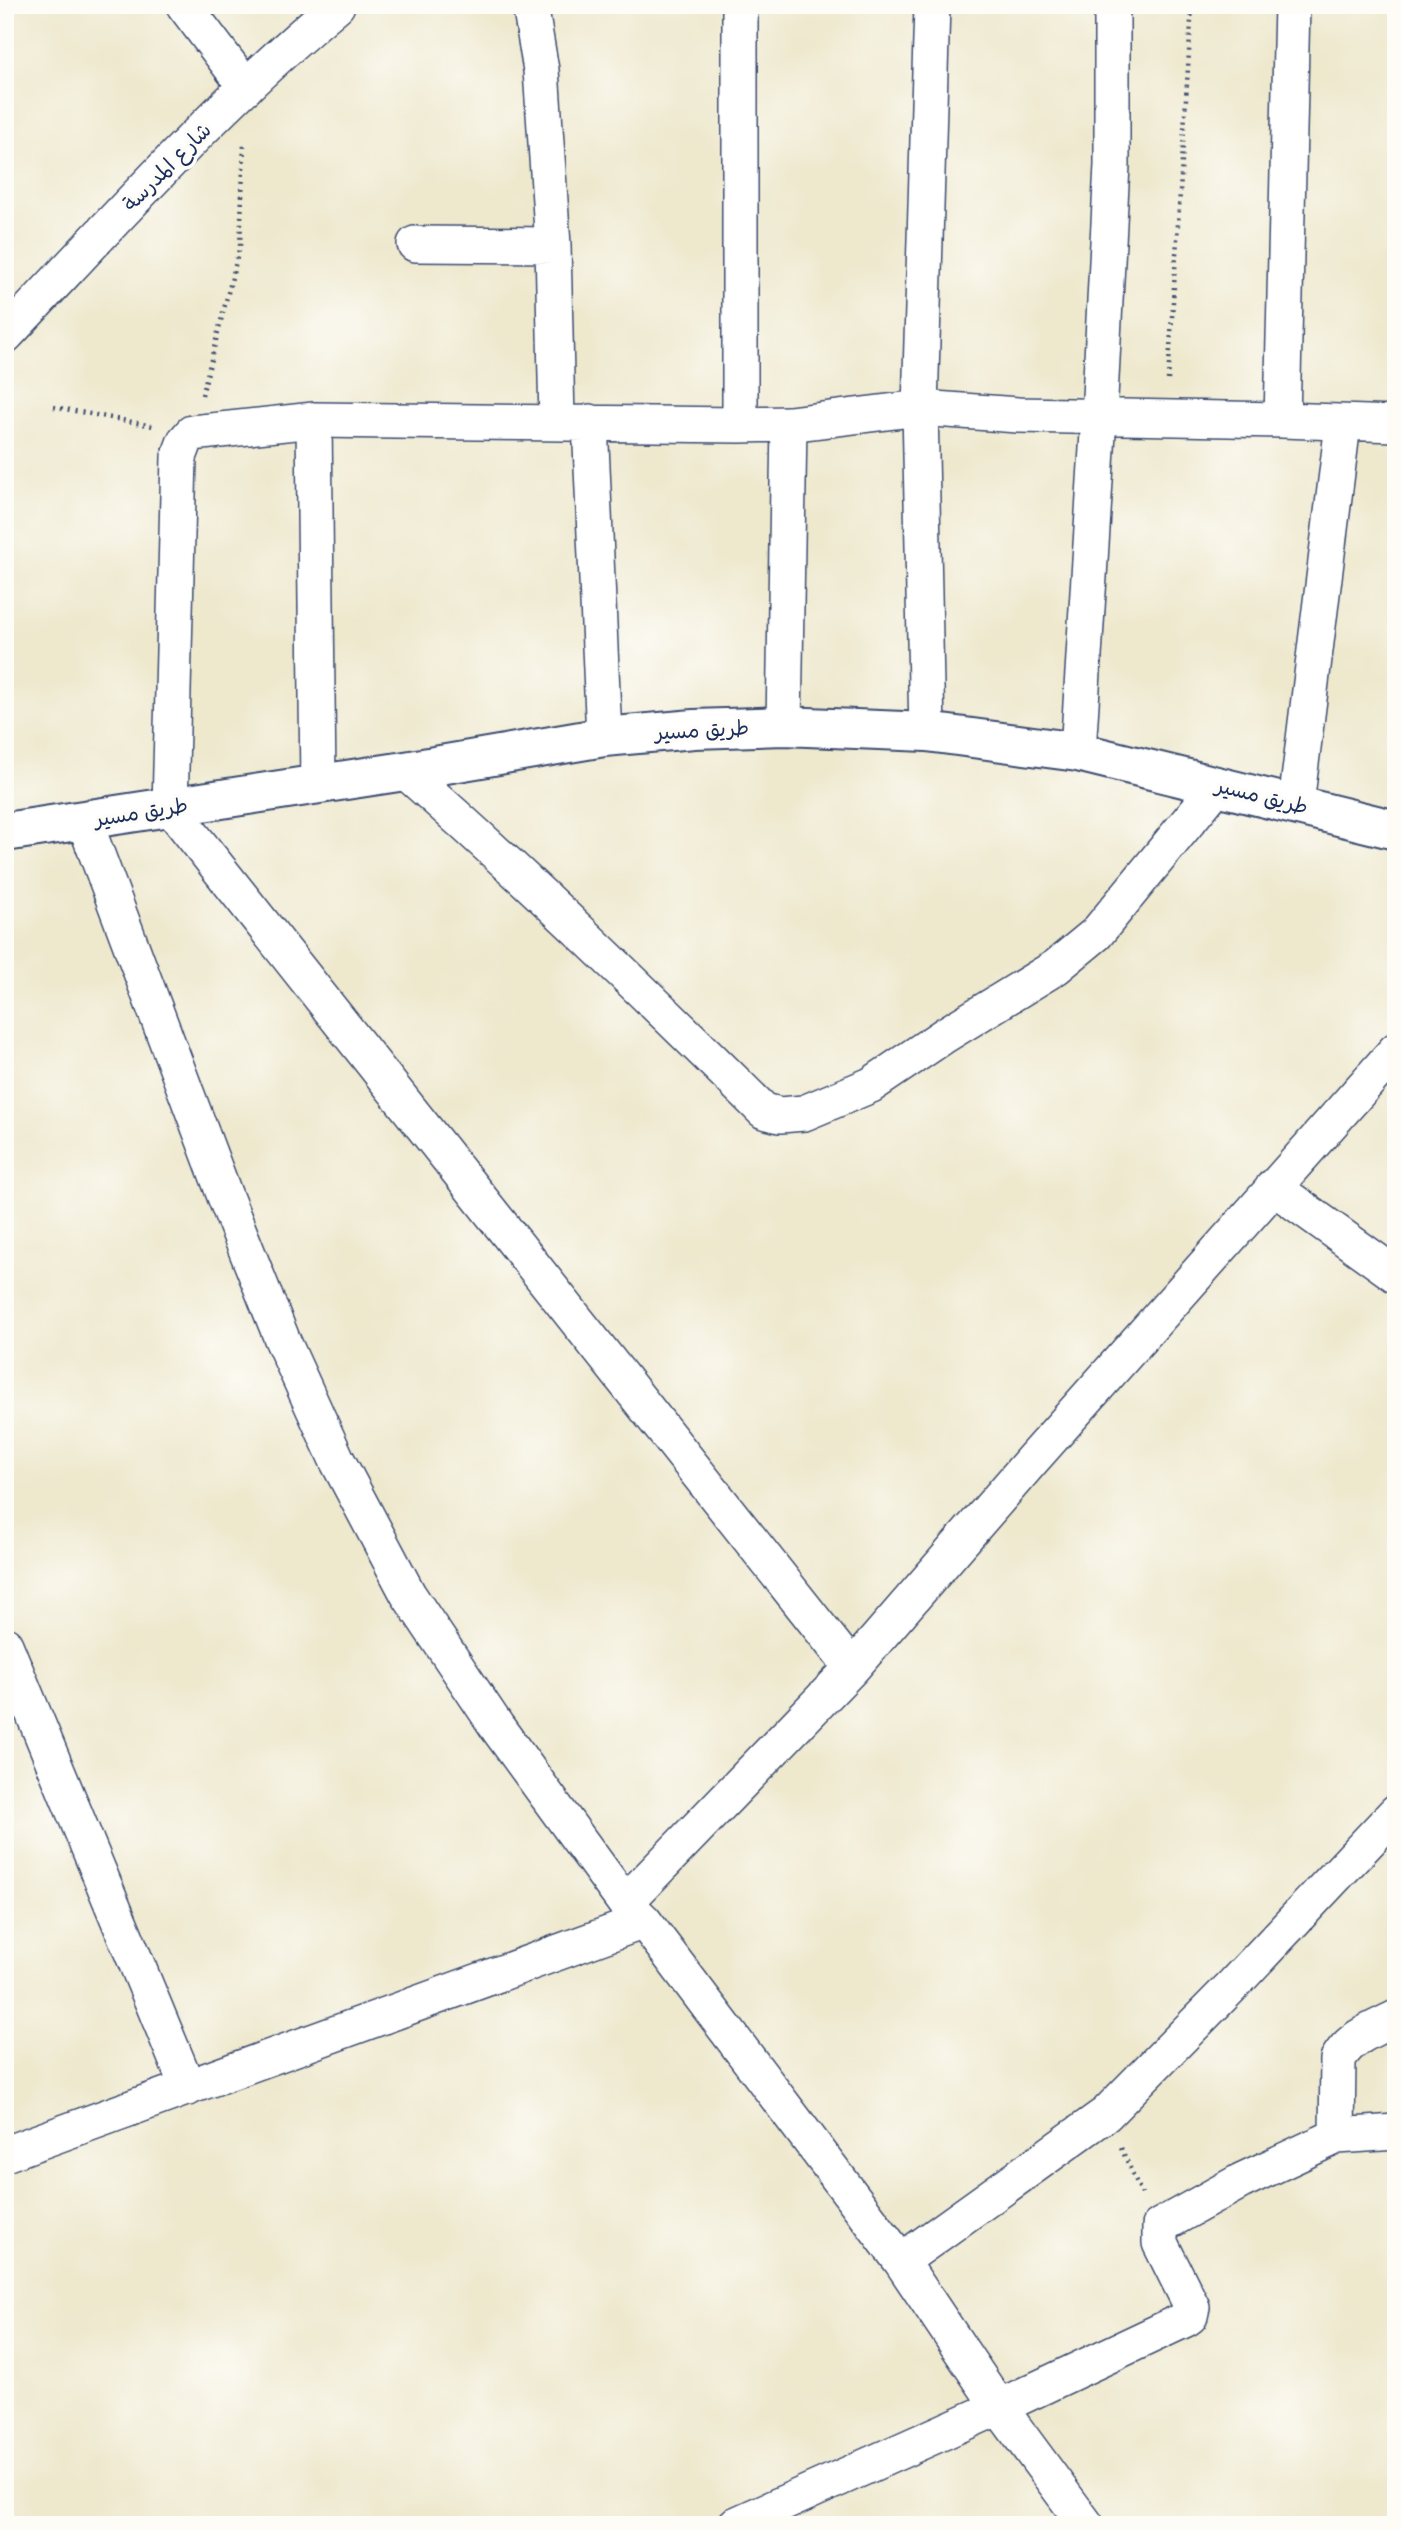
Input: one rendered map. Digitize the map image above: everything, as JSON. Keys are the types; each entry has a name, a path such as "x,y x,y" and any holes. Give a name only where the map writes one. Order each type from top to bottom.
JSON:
{"street":[{"path":"184,5 246,88"},
{"name":"شارع المدرسة","path":"5,336 116,218 246,88 337,5"},
{"path":"530,5 541,70 553,245 574,422 604,737"},
{"path":"740,5 740,425"},
{"path":"927,732 920,408 932,5"},
{"path":"1078,752 1100,416 1112,165 1112,5"},
{"path":"1283,420 1292,5"},
{"path":"415,244 553,245"},
{"path":"852,1668 170,807 180,451 192,433 314,420 740,425 789,424 920,408 1018,415 1396,424"},
{"path":"314,420 318,785"},
{"path":"783,726 789,424"},
{"path":"1296,804 1343,424"},
{"name":"طريق مسير","path":"5,832 318,785 604,737 694,729 783,726 927,732 1078,752 1396,830"},
{"path":"405,771 494,849 660,1007 764,1111 780,1115 804,1113 871,1085 945,1035 1056,967 1096,934 1218,785"},
{"path":"84,820 226,1199 282,1339 337,1460 408,1594 497,1727 901,2261 999,2407 1086,2525"},
{"path":"5,2154 188,2088 635,1912 1273,1187 1393,1058"},
{"path":"1273,1187 1396,1275"},
{"path":"5,1645 188,2088"},
{"path":"901,2261 1106,2114 1234,1984 1396,1812"},
{"path":"1337,2136 1338,2059 1344,2048 1355,2039 1396,2018"},
{"path":"735,2525 999,2407 1190,2316 1191,2303 1160,2243 1160,2226 1241,2181 1337,2136 1396,2132"}],"path":[{"path":"1165,419 1192,5"},
{"path":"54,407 192,433 240,246 246,88"},
{"path":"1106,2114 1159,2230"}]}
